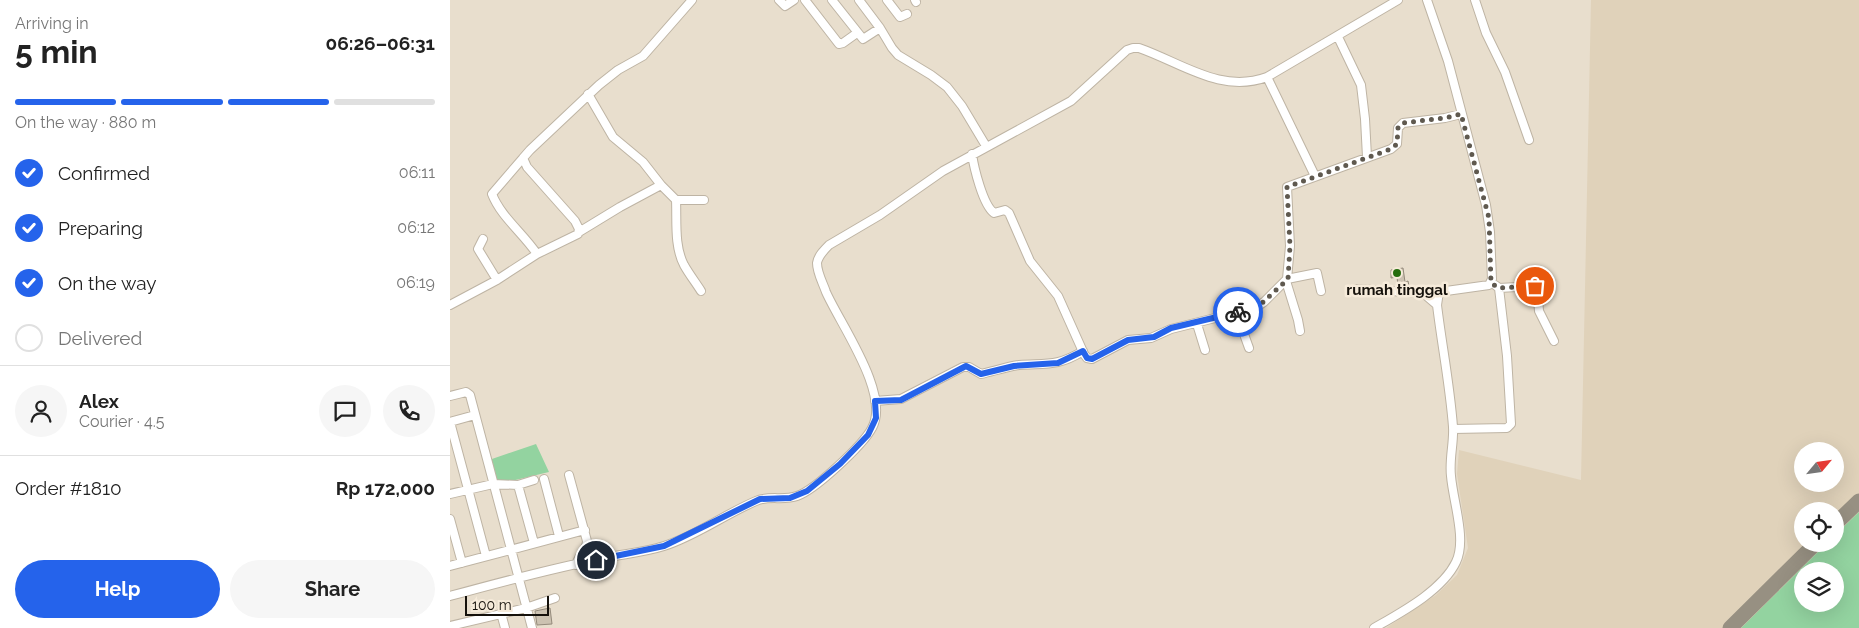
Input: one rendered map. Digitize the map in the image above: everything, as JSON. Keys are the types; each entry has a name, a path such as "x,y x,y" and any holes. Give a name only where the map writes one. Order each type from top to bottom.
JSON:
{"street":[{"path":"537,254 517,227 503,216 492,194 530,150 588,94 618,70 643,56 692,0"},
{"path":"779,0 785,6 794,0"},
{"path":"805,0 839,44 844,44 857,33"},
{"path":"832,0 857,33 865,39 880,28"},
{"path":"860,0 880,28 886,41 898,55 931,74 947,87 962,106 986,146"},
{"path":"887,0 900,17 907,14"},
{"path":"450,596 576,564 664,546 760,499 790,498 807,491 840,464 868,435 876,418 875,401 860,354 840,320 817,268 817,261 829,245 880,215 972,154 1071,101 1123,54 1133,48 1146,50 1222,81 1250,83 1267,77 1398,0"},
{"path":"1427,0 1448,61 1489,218 1491,283"},
{"path":"1475,0 1486,33 1504,72 1529,140"},
{"path":"1338,37 1361,85 1367,157"},
{"path":"1267,77 1315,176"},
{"path":"588,94 613,137 643,162 676,200 678,247 684,265 701,291"},
{"path":"1300,331 1287,280 1290,246 1286,189 1315,176 1395,147 1397,144 1398,128 1402,123 1445,118 1461,114"},
{"path":"972,154 977,176 989,208 993,212 1004,210 1009,213 1030,261 1058,296 1087,358 1092,359 1128,340 1151,338 1171,328 1196,324 1260,305 1287,280 1316,273 1321,291"},
{"path":"523,158 527,167 570,214 578,226 579,232"},
{"path":"450,306 497,280 537,254 574,237 620,207 661,185"},
{"path":"676,200 704,200"},
{"path":"483,238 478,249 497,280"},
{"path":"1491,283 1499,288 1537,287 1539,311 1554,342"},
{"path":"1357,289 1423,293 1482,286 1491,283"},
{"path":"1453,429 1507,428 1511,424 1508,364 1499,288"},
{"path":"1374,628 1438,585 1449,574 1459,555 1460,538 1450,473 1453,429 1437,305 1439,292"},
{"path":"1423,293 1437,305"},
{"path":"1236,312 1249,348"},
{"path":"1196,324 1205,350"},
{"path":"875,401 901,400 966,366 981,374 1014,366 1058,363 1083,351"},
{"path":"450,396 468,393 532,628"},
{"path":"475,415 450,422 486,556"},
{"path":"569,475 587,544 579,554 576,564"},
{"path":"544,479 559,536"},
{"path":"450,494 493,484 518,484 534,480"},
{"path":"518,484 534,543"},
{"path":"450,519 462,563"},
{"path":"450,566 584,530"},
{"path":"451,625 526,608 555,598"},
{"path":"501,613 505,628"},
{"path":"477,620 479,628"}],"shaded area":[{"path":"1591,0 1859,0 1859,628 1386,628 1436,595 1457,575 1468,548 1457,474 1459,450 1581,480"}],"green space":[{"path":"536,444 549,472 495,485 489,460"},
{"path":"1859,512 1859,628 1741,628 1794,576 1794,612 1844,612 1844,562 1808,562 1818,552 1844,552 1844,526"}],"building":[{"path":"1403,268 1405,282 1408,281 1409,286 1398,286 1397,277 1391,278 1391,270"},
{"path":"550,608 552,624 537,625 535,611"}],"taxiway":[{"path":"1844,515 1859,501"},
{"path":"1730,628 1807,552"}],"way so far":[{"path":"1238,312 1260,305 1288,279 1290,246 1287,187 1395,147 1398,138 1398,128 1406,121 1445,118 1461,114 1489,218 1491,283 1499,288 1535,286"}],"place":[{"name":"rumah tinggal","path":"1397,273"}],"route":[{"path":"596,560 664,546 760,499 790,498 807,491 840,464 868,435 876,418 875,401 892,402 901,400 963,367 968,366 978,374 981,374 1014,366 1058,363 1083,351 1087,358 1092,359 1128,340 1151,338 1171,328 1196,324 1238,312"}]}
